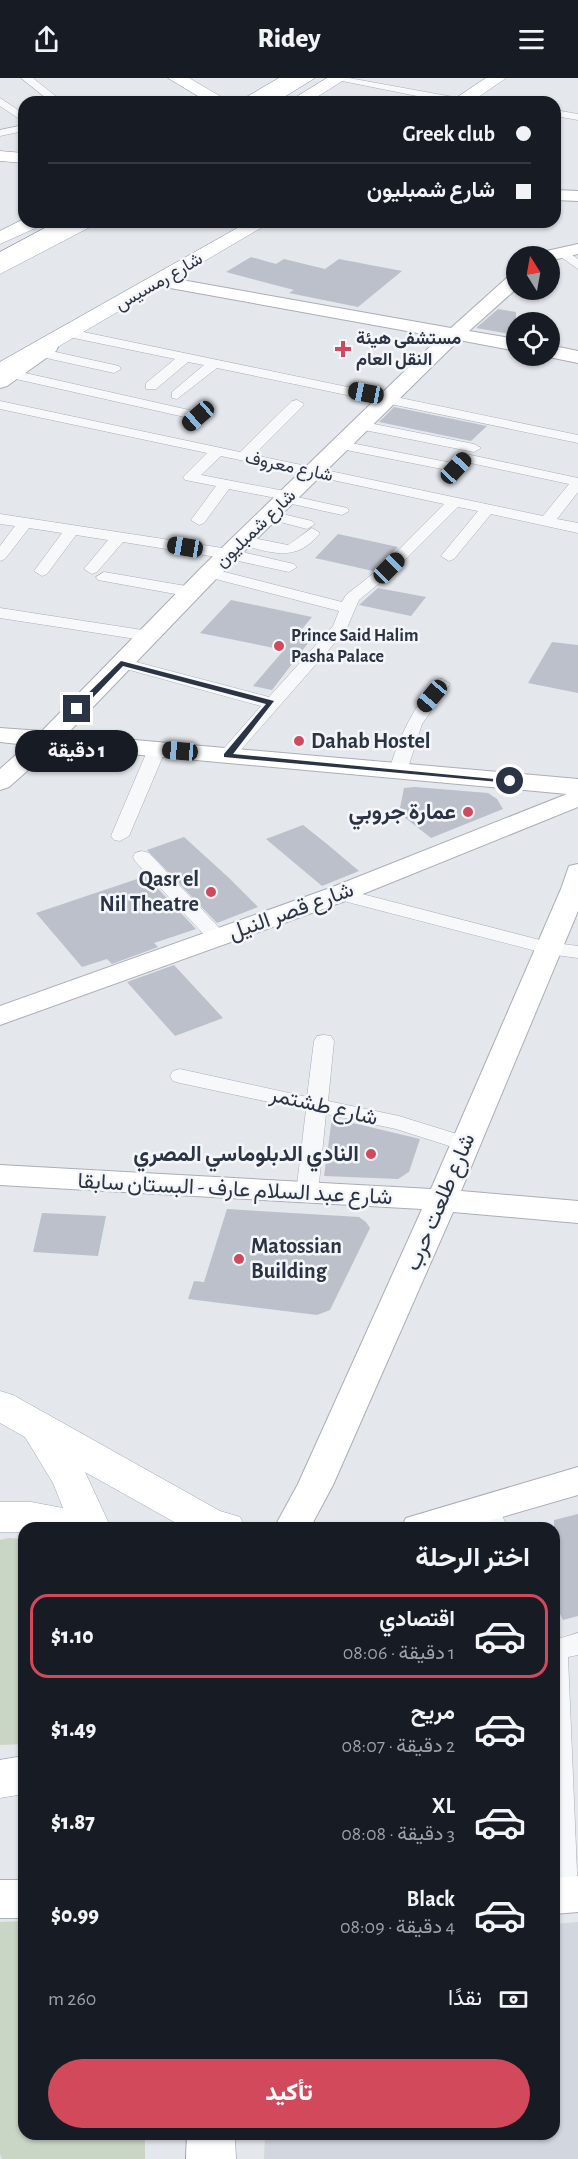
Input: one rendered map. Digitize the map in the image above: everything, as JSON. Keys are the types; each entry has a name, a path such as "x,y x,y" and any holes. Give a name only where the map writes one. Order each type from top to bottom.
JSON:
{"main road":[{"path":"176,78 210,96"},
{"path":"275,96 307,78"},
{"path":"296,96 327,78"},
{"path":"307,96 338,78"},
{"path":"469,96 498,78"},
{"path":"257,96 285,79"},
{"path":"0,151 18,152"},
{"path":"0,157 18,158"},
{"path":"3,238 22,228"},
{"path":"3,238 33,228"},
{"path":"0,260 59,228"},
{"path":"0,268 74,228"},
{"name":"شارع رمسيس","path":"4,376 48,346 252,228"},
{"path":"0,350 48,346"},
{"path":"0,1405 206,1522"},
{"path":"38,1427 70,1479 89,1522"},
{"path":"0,1517 22,1516 63,1522"},
{"path":"0,1779 18,1776"},
{"path":"211,2140 211,2159"}],"street":[{"path":"26,78 50,96"},
{"path":"338,78 440,96"},
{"path":"0,101 18,114"},
{"path":"561,114 578,117"},
{"path":"0,133 18,129"},
{"path":"561,195 578,196"},
{"path":"563,252 578,265"},
{"path":"159,281 506,343"},
{"name":"شارع شمبليون","path":"0,782 47,740 209,573 315,472 359,425 506,288"},
{"path":"48,346 184,357 578,439"},
{"path":"48,346 114,369"},
{"path":"560,353 578,357"},
{"path":"151,386 184,357"},
{"path":"177,395 214,363"},
{"path":"4,376 198,416"},
{"path":"169,441 212,404"},
{"path":"243,457 297,404"},
{"name":"شارع معروف","path":"0,405 578,528"},
{"path":"431,496 499,423"},
{"path":"359,425 466,458 578,482 547,521"},
{"path":"341,445 466,458"},
{"path":"218,451 190,477 289,497 342,511"},
{"path":"199,520 225,484"},
{"path":"227,756 271,703 340,627 352,598 389,568 455,501"},
{"path":"449,556 488,508"},
{"path":"0,519 119,537 236,548 288,550 295,548 310,528 270,515"},
{"path":"0,556 25,523"},
{"path":"42,571 72,530"},
{"path":"119,537 98,573 192,592"},
{"path":"236,548 289,567"},
{"path":"209,573 347,608"},
{"path":"0,613 148,636"},
{"path":"121,663 271,703"},
{"path":"398,771 407,734 416,716 442,684"},
{"path":"0,735 578,787"},
{"path":"120,836 157,749"},
{"name":"شارع قصر النيل","path":"0,1016 339,894 578,798"},
{"path":"142,857 218,938"},
{"name":"شارع طلعت حرب","path":"295,1522 315,1485 442,1200 577,883"},
{"path":"339,894 548,948 578,952"},
{"path":"307,1193 324,1041"},
{"name":"شارع طشتمر","path":"180,1076 399,1123 465,1144"},
{"name":"شارع عبد السلام عارف - البستان سابقا","path":"0,1175 442,1200 578,1212"},
{"path":"462,1522 491,1518 578,1481"},
{"path":"560,1648 565,1895"},
{"path":"0,1899 18,1899"}],"shaded area":[{"path":"578,1922 578,2159 264,2159 265,2140 560,2140 560,1924"}],"green space":[{"path":"18,1539 18,1744 0,1745 0,1540"},
{"path":"18,1921 18,2140 145,2140 145,2159 2,2159 0,2154 0,1922"}],"building":[{"path":"251,257 276,264 284,259 325,269 339,259 402,271 358,307 289,293 294,290 226,272"},
{"path":"498,309 516,312 506,312 506,333 476,328"},
{"path":"394,407 487,426 471,441 379,422"},
{"path":"338,534 398,547 373,571 315,558"},
{"path":"378,588 426,597 411,616 359,605"},
{"name":"Prince Said Halim Pasha Palace","path":"231,600 312,617 302,629 312,638 272,690 253,686 284,650 200,633"},
{"path":"552,642 578,645 578,693 528,683"},
{"name":"عمارة جروبي","path":"404,788 488,793 497,799 503,809 431,838 399,813"},
{"path":"303,825 359,871 322,886 266,839"},
{"name":"Qasr el Nil Theatre","path":"184,837 258,907 217,923 147,850"},
{"path":"146,876 196,929 154,943 158,947 112,964 107,959 82,967 36,913"},
{"path":"174,965 223,1018 175,1036 127,982"},
{"name":"النادي الدبلوماسي المصري","path":"332,1118 420,1139 409,1172 398,1179 324,1176"},
{"name":"Matossian Building","path":"227,1209 359,1217 366,1222 370,1228 330,1310 317,1315 188,1299 194,1281 204,1282"},
{"path":"42,1213 106,1216 98,1256 33,1252"},
{"path":"578,1514 578,1616 563,1620 560,1614 560,1522 554,1522 554,1520"}],"place":[{"name":"مستشفى هيئة النقل العام","path":"343,349"},
{"name":"Prince Said Halim Pasha Palace","path":"279,646"},
{"name":"Dahab Hostel","path":"299,741"},
{"name":"عمارة جروبي","path":"468,812"},
{"name":"Qasr el Nil Theatre","path":"211,892"},
{"name":"النادي الدبلوماسي المصري","path":"371,1154"},
{"name":"Matossian Building","path":"239,1259"}],"route":[{"path":"77,709 121,663 271,703 227,756 510,781"}]}
